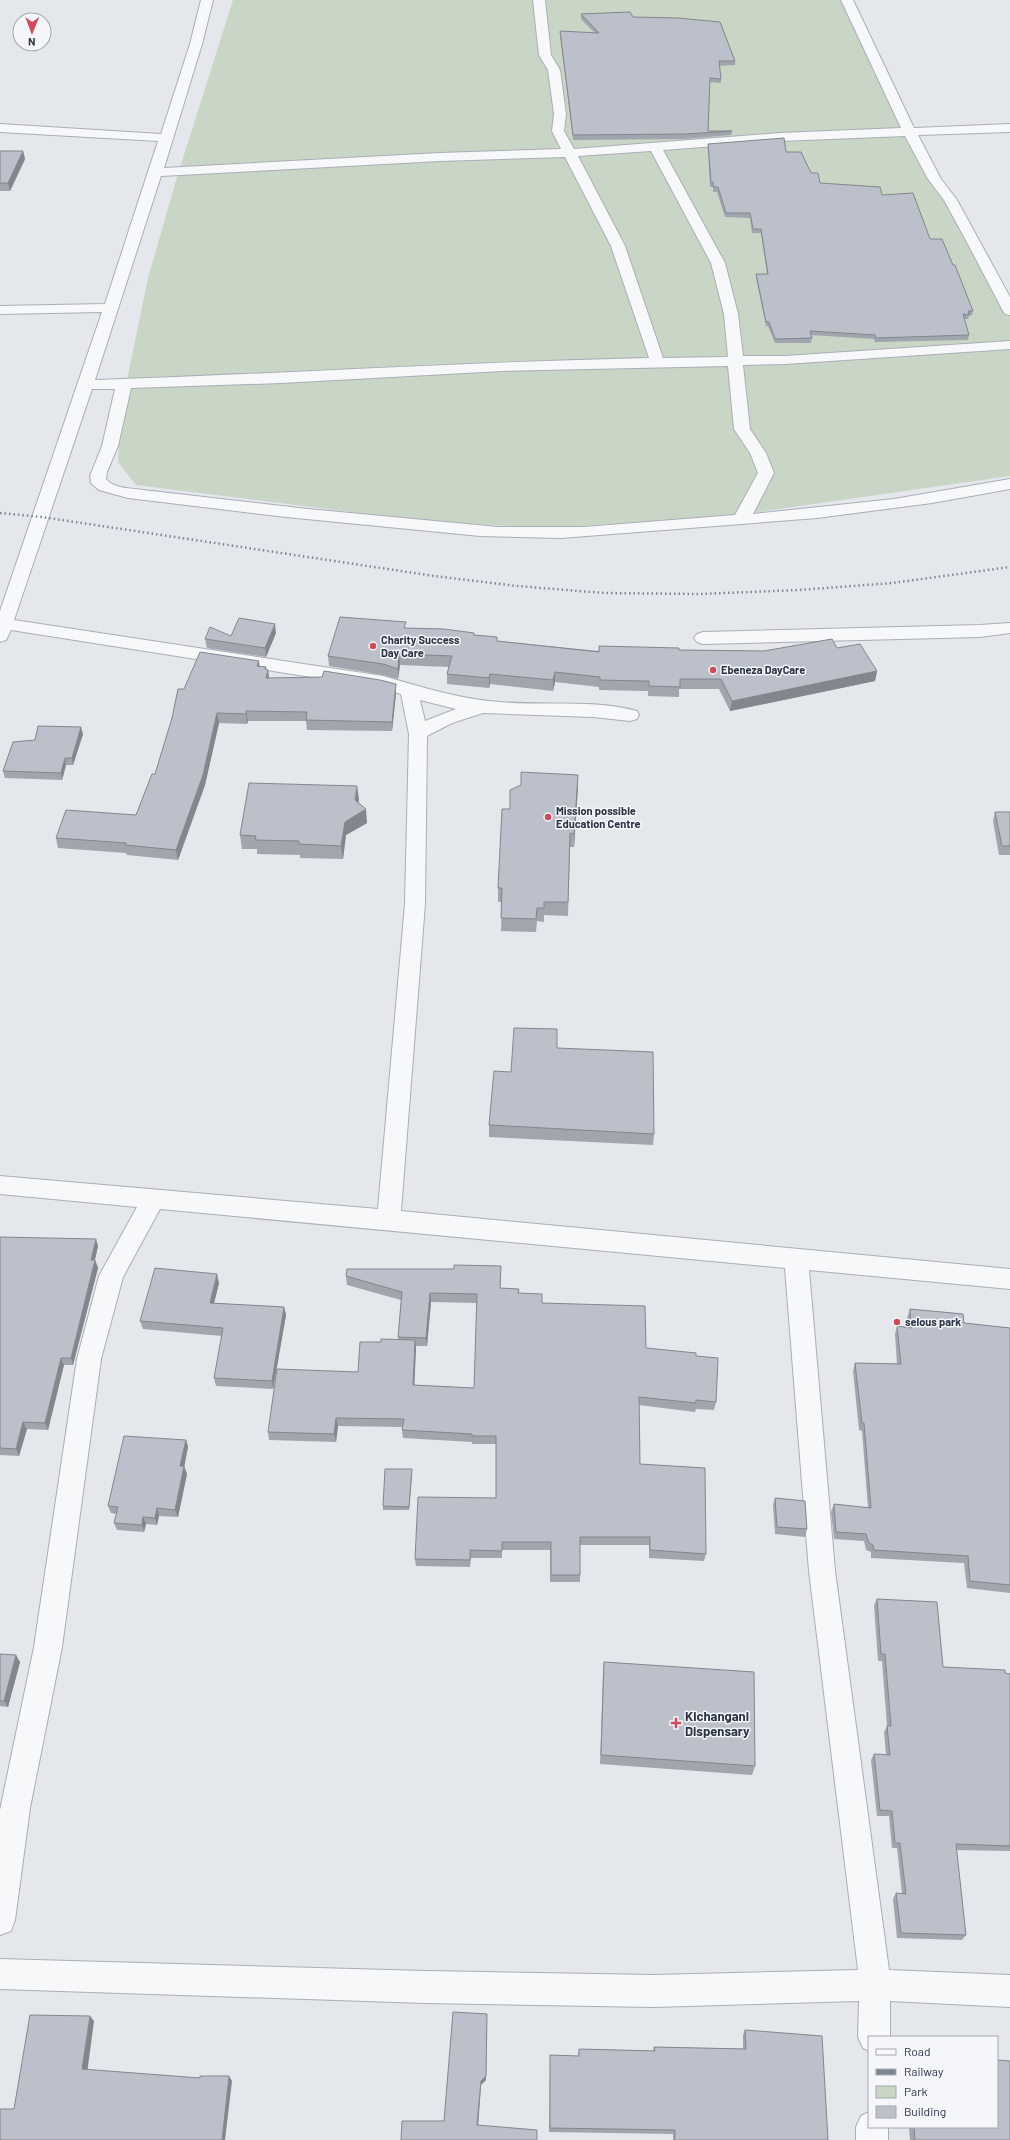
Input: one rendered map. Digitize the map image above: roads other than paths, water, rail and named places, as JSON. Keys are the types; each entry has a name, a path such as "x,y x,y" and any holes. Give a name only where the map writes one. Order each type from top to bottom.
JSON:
{"street":[{"path":"207,0 201,29 165,138 156,172 86,385 2,630 383,682 431,698 487,708 609,711 630,714"},
{"path":"539,0 543,23 545,55 554,70 560,114 558,131 618,246 657,362"},
{"path":"847,0 909,131 935,179 950,200 977,248 1010,311"},
{"path":"0,128 165,138"},
{"path":"156,172 440,156 569,153 656,148 780,137 1010,128"},
{"path":"656,148 718,263 731,314 742,429 758,454 766,473 741,520"},
{"path":"0,310 111,308"},
{"path":"86,385 494,366 822,358 1010,345"},
{"path":"124,384 107,453 98,474 99,483 102,486 116,492 485,532 544,533 741,520 862,509 1010,484"},
{"path":"703,638 980,631 1010,628"},
{"path":"389,1220 415,904 418,734 409,690"},
{"path":"418,734 430,724 447,717 487,708"},
{"path":"0,1185 1010,1279"},
{"path":"0,1920 15,1808 48,1647 89,1359 112,1276 153,1200"},
{"path":"796,1259 822,1571 875,1985 874,2036"},
{"path":"0,1974 425,1987 646,1991 875,1985 1010,1992"},
{"path":"872,2128 872,2140"}],"railway":[{"path":"0,513 42,517 434,576 517,586 604,593 700,594 799,590 892,583 1010,567"}],"place":[{"name":"Charity Success Day Care","path":"373,646"},
{"name":"Ebeneza DayCare","path":"713,670"},
{"name":"Mission possible Education Centre","path":"548,817"},
{"name":"selous park","path":"897,1322"},
{"name":"Kichangani Dispensary","path":"676,1723"}]}
